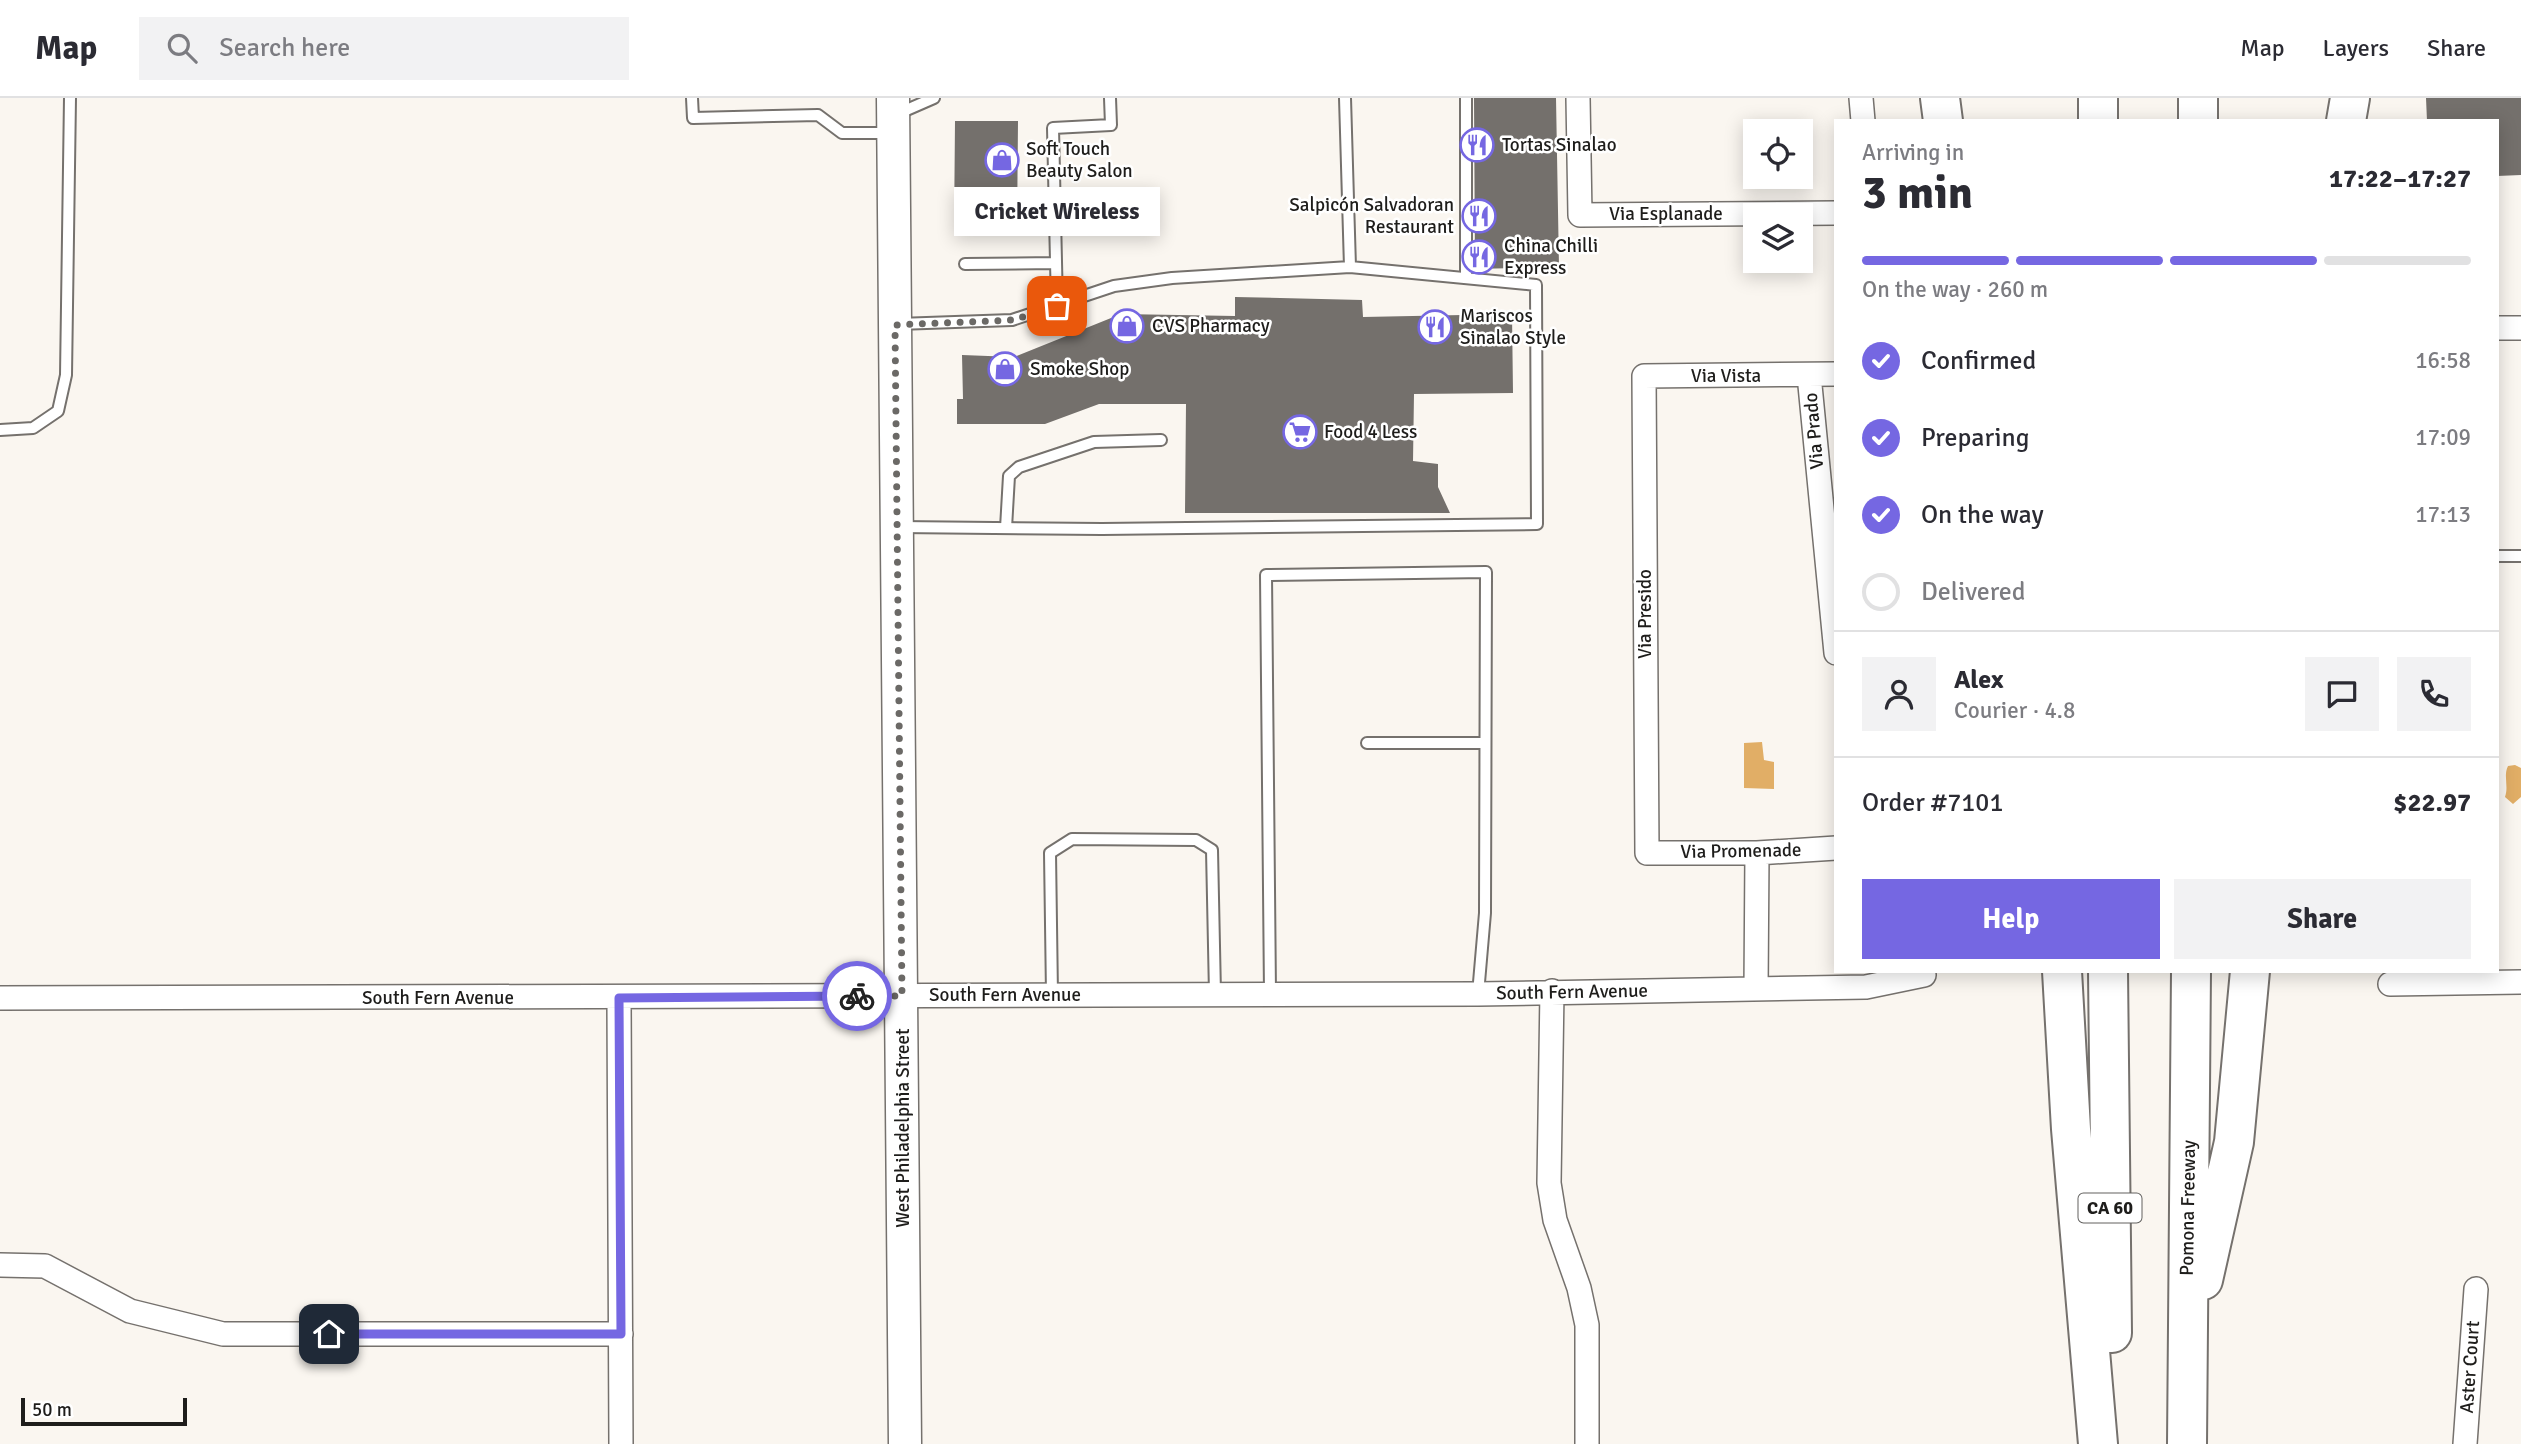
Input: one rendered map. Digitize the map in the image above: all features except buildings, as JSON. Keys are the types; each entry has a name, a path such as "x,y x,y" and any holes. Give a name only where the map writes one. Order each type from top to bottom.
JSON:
{"highway":[{"path":"1940,98 1943,119"},
{"path":"2098,98 2098,119"},
{"path":"2198,98 2198,119"},
{"path":"2346,119 2350,98"},
{"path":"2062,973 2071,1129 2098,1444"},
{"name":"CA 60","path":"2108,973 2113,1444"},
{"name":"Pomona Freeway","path":"2187,1444 2191,973"},
{"path":"2186,1357 2234,1142 2250,973"}],"main road":[{"name":"West Philadelphia Street","path":"893,116 905,1444"}],"street":[{"name":"Via Esplanade","path":"1578,98 1580,215 1834,213"},
{"path":"1861,98 1863,119"},
{"path":"2499,328 2521,328"},
{"name":"Via Vista","path":"1644,376 1834,374"},
{"name":"Via Prado","path":"1809,375 1834,632"},
{"name":"Via Presido","path":"1644,376 1647,853"},
{"name":"Via Promenade","path":"1647,853 1757,853 1834,848"},
{"path":"1756,989 1757,853"},
{"name":"South Fern Avenue","path":"0,998 1478,994 1866,987 1924,975"},
{"path":"2390,984 2521,982"},
{"path":"1552,991 1549,1183 1555,1220 1579,1288 1587,1325 1587,1444"},
{"path":"619,998 621,1444"},
{"path":"0,1265 45,1266 130,1311 223,1334 621,1334"},
{"name":"Aster Court","path":"2465,1444 2476,1289"}],"lane":[{"path":"0,430 33,428 58,411 66,376 70,98"},
{"path":"692,98 693,118 818,115 842,133 893,116 934,98"},
{"path":"1057,306 1053,128 1111,125 1110,98"},
{"path":"1345,98 1350,267"},
{"path":"1466,98 1466,278"},
{"path":"965,264 1056,263"},
{"path":"895,325 1013,320 1114,286 1172,278 1350,267 1536,285 1537,524 897,527"},
{"path":"1006,528 1009,476 1019,467 1094,442 1161,440"},
{"path":"2499,556 2521,556"},
{"path":"1270,993 1266,575 1486,572 1485,914 1478,994"},
{"path":"1367,743 1484,743"},
{"path":"1052,995 1050,853 1072,839 1196,840 1212,850 1214,994"}],"shaded area":[{"path":"1762,742 1764,760 1774,762 1774,789 1744,788 1744,743"},
{"path":"2508,766 2521,768 2521,797 2513,804 2505,797 2506,774"}],"way so far":[{"path":"857,996 902,996 895,325 1013,320 1057,306"}],"place":[{"name":"Tortas Sinalao","path":"1477,145"},
{"name":"Soft Touch Beauty Salon","path":"1002,160"},
{"name":"Salpicón Salvadoran Restaurant","path":"1479,216"},
{"name":"China Chilli Express","path":"1479,257"},
{"name":"Cricket Wireless","path":"1057,306"},
{"name":"CVS Pharmacy","path":"1127,326"},
{"name":"Mariscos Sinalao Style","path":"1435,327"},
{"name":"Smoke Shop","path":"1005,369"},
{"name":"Food 4 Less","path":"1300,432"}],"route":[{"path":"329,1334 621,1334 619,998 857,996"}]}
